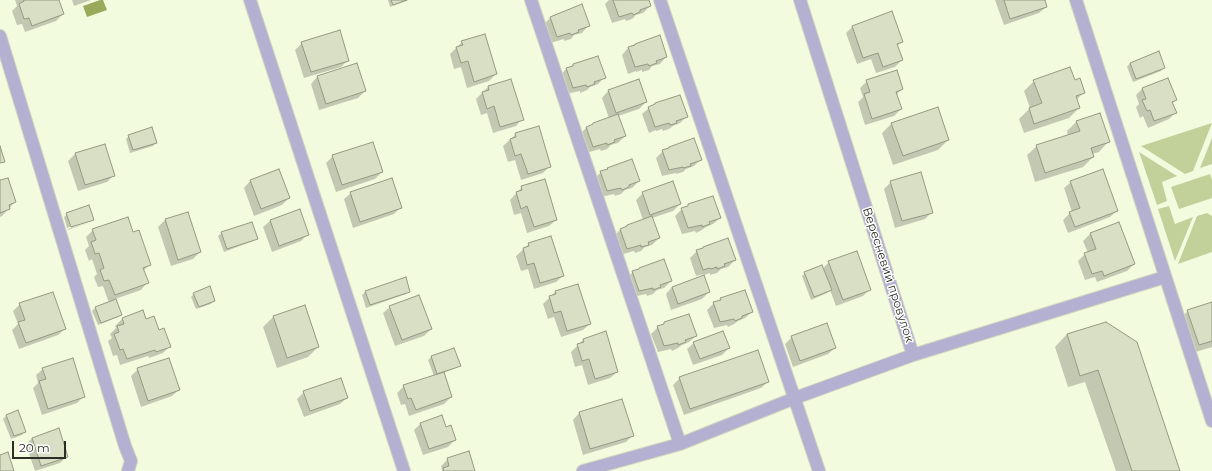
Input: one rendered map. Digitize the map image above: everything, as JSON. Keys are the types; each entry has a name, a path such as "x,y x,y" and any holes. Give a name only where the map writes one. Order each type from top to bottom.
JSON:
{"street":[{"path":"250,0 404,471"},
{"path":"531,0 680,444"},
{"path":"660,0 819,471"},
{"name":"Вересневий провулок","path":"583,471 680,444 794,398 913,355 800,0"},
{"path":"1076,0 1097,61 1212,421"},
{"path":"0,36 125,446 131,461 128,471"},
{"path":"913,355 1165,277"}],"shaded area":[{"path":"103,0 107,10 87,17 83,6"},
{"path":"1212,123 1193,171 1185,174 1141,146"},
{"path":"1212,138 1212,164 1200,168"},
{"path":"1139,152 1177,176 1162,182 1167,201 1157,205"},
{"path":"1210,174 1212,180 1212,198 1179,209 1171,187"},
{"path":"1169,206 1175,224 1193,217 1175,261 1158,209"},
{"path":"1207,213 1212,216 1212,252 1178,264 1197,216"}],"building":[{"path":"24,0 59,0 64,14 32,26 29,18 24,19 19,4"},
{"path":"391,0 407,0 393,5"},
{"path":"613,0 649,0 651,6 640,10 640,12 633,15 632,13 619,17"},
{"path":"1004,0 1045,0 1047,7 1010,19"},
{"path":"582,4 590,26 578,30 579,32 571,35 570,33 557,37 550,17"},
{"path":"892,11 903,42 897,44 903,60 883,67 878,53 863,58 852,26"},
{"path":"340,30 349,61 311,72 301,42"},
{"path":"485,34 497,74 474,82 468,61 461,63 456,47 463,45 461,41"},
{"path":"660,35 667,57 656,61 657,63 649,66 648,64 635,67 628,47"},
{"path":"1159,51 1165,68 1136,79 1130,63"},
{"path":"598,56 606,78 594,82 595,84 587,87 586,85 573,88 566,68 573,66 573,64"},
{"path":"357,63 366,91 326,104 317,76"},
{"path":"1070,67 1075,80 1080,78 1085,93 1076,96 1080,108 1034,124 1029,108 1042,103 1033,80"},
{"path":"897,70 903,89 896,92 902,109 872,119 864,94 870,92 866,80"},
{"path":"1168,78 1177,100 1172,102 1177,113 1154,121 1150,110 1147,111 1142,100 1146,99 1142,88"},
{"path":"511,79 524,120 500,127 494,106 487,109 482,92 489,90 488,86"},
{"path":"639,79 647,102 616,113 608,90"},
{"path":"680,95 688,117 676,121 677,123 670,125 669,123 655,127 648,107 655,103"},
{"path":"938,107 949,140 903,156 891,123"},
{"path":"1100,113 1110,142 1091,148 1094,157 1045,173 1036,145 1080,131 1076,121"},
{"path":"618,114 626,136 614,140 615,142 607,145 607,143 593,147 586,127"},
{"path":"539,126 551,167 528,174 521,154 515,156 510,139 516,137 515,133"},
{"path":"152,127 157,143 133,150 128,135"},
{"path":"694,138 702,160 690,164 691,166 669,170 662,150"},
{"path":"373,142 383,172 342,185 332,155"},
{"path":"105,144 115,176 85,185 75,153"},
{"path":"0,146 5,162 0,163"},
{"path":"632,159 640,181 629,185 629,187 622,190 621,188 607,191 600,171"},
{"path":"279,169 290,198 261,209 250,180"},
{"path":"1103,169 1118,211 1075,227 1069,212 1080,208 1070,181"},
{"path":"921,172 933,213 902,221 890,181"},
{"path":"8,178 16,202 9,205 10,209 0,213 0,180"},
{"path":"392,178 402,208 360,222 350,192"},
{"path":"545,179 557,220 534,227 527,206 521,209 516,192 522,190 521,186"},
{"path":"673,181 681,204 650,215 642,192"},
{"path":"713,196 721,218 709,222 710,224 702,227 702,225 688,228 681,208 688,206 688,204"},
{"path":"89,205 94,220 71,227 66,213"},
{"path":"300,209 309,235 279,246 270,220"},
{"path":"188,212 201,252 178,260 165,219"},
{"path":"652,216 660,238 648,242 649,245 641,247 641,245 627,249 620,229"},
{"path":"128,217 133,232 139,230 151,265 143,268 149,283 115,295 109,280 104,281 100,270 104,268 99,253 95,254 91,242 96,240 92,229"},
{"path":"252,222 258,239 227,249 221,232"},
{"path":"1119,222 1135,264 1104,276 1102,271 1092,274 1084,253 1096,249 1090,233"},
{"path":"551,236 564,276 540,283 534,263 527,265 523,248 529,246 528,243"},
{"path":"728,238 736,260 724,264 725,266 717,269 717,267 703,270 696,250"},
{"path":"857,251 871,290 843,300 828,261"},
{"path":"664,259 672,281 660,285 661,287 653,290 653,288 639,291 632,271"},
{"path":"822,265 832,290 814,297 804,272"},
{"path":"704,275 710,292 678,304 672,287"},
{"path":"406,277 410,292 370,305 365,291"},
{"path":"578,284 591,324 567,331 561,311 554,313 549,296 556,294 555,291"},
{"path":"210,286 215,301 199,307 193,293"},
{"path":"745,290 753,312 742,316 742,318 735,321 734,319 720,322 713,302 721,300 720,298"},
{"path":"53,292 66,329 26,343 18,322 25,320 19,303"},
{"path":"419,295 432,329 402,340 389,306"},
{"path":"116,299 122,315 101,323 95,307"},
{"path":"1212,302 1212,341 1199,345 1187,310"},
{"path":"305,305 319,347 287,358 273,316"},
{"path":"143,310 146,319 154,316 159,330 164,328 171,347 156,352 155,350 127,359 123,349 120,350 114,334 119,332 117,326 124,324 122,318"},
{"path":"689,314 697,336 685,340 686,342 678,345 678,343 664,346 657,326 664,324 664,322"},
{"path":"1106,322 1137,342 1180,471 1132,471 1098,370 1080,376 1067,334"},
{"path":"827,323 836,348 800,361 791,336"},
{"path":"606,331 618,372 595,379 589,359 582,361 577,344 584,342 583,339"},
{"path":"723,331 730,348 700,359 693,342"},
{"path":"454,348 461,366 437,374 431,356"},
{"path":"758,350 769,382 690,409 679,377"},
{"path":"73,358 85,397 48,409 39,381 46,379 42,368"},
{"path":"169,358 180,390 148,401 137,368"},
{"path":"444,372 452,397 416,410 411,398 408,399 403,385"},
{"path":"341,378 348,398 310,411 303,391"},
{"path":"622,399 634,436 590,449 579,412"},
{"path":"18,410 26,432 14,436 6,415"},
{"path":"442,415 446,427 451,425 456,440 429,449 420,423"},
{"path":"59,428 68,457 41,466 32,438"},
{"path":"469,451 475,471 444,471 443,468 449,466 447,458"},
{"path":"8,452 14,471 0,471 0,455"}]}
